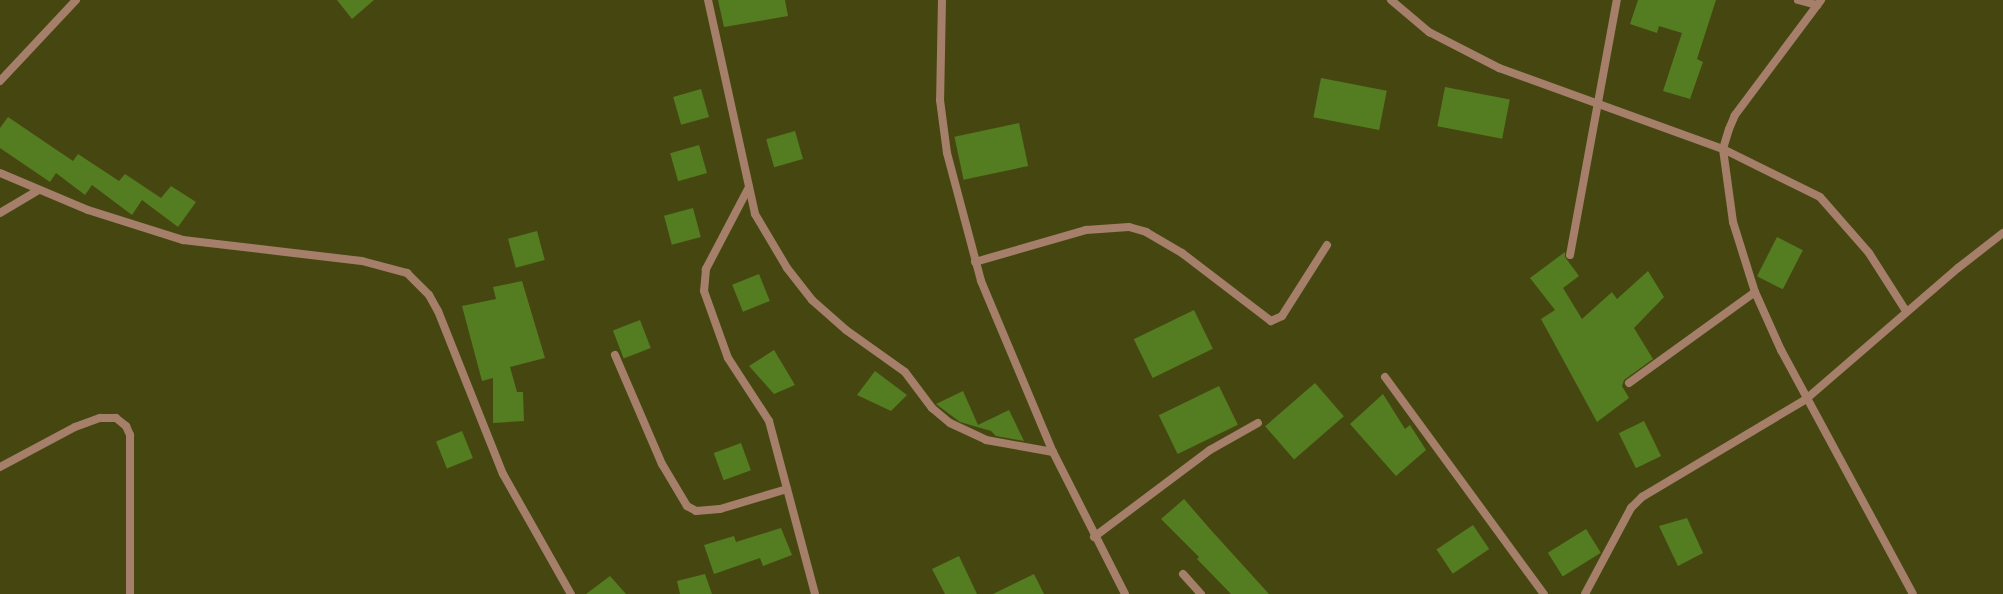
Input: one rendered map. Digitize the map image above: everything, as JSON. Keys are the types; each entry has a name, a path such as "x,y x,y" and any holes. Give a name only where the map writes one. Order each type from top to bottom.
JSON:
{"street":[{"path":"0,81 76,0"},
{"path":"708,0 755,214 787,268 812,300 846,330 905,372 938,414 986,440 1053,452"},
{"path":"942,0 940,100 948,160 975,262 1000,330 1053,452 1094,537 1125,594"},
{"path":"1391,0 1408,18 1436,36 1499,68 1723,149 1820,197 1869,253 1906,311"},
{"path":"1570,255 1617,0"},
{"path":"1798,0 1819,3 1735,115 1723,149 1737,239 1755,292 1805,400 1913,594"},
{"path":"0,173 37,191 183,240 362,261 407,273 429,294 438,311 503,474 571,594"},
{"path":"749,187 706,269 704,291 728,358 769,421 815,594"},
{"path":"0,213 37,191"},
{"path":"975,262 1086,230 1129,227 1146,232 1182,253 1271,321 1282,316 1327,245"},
{"path":"1585,594 1624,519 1642,497 1805,400 1906,311 2003,233"},
{"path":"1629,383 1755,292"},
{"path":"615,355 662,464 687,506 696,511 720,509 787,488"},
{"path":"1385,377 1544,594"},
{"path":"0,468 87,422 116,418 126,426 130,435 130,594"},
{"path":"1094,537 1210,450 1258,423"},
{"path":"1183,574 1201,594"}],"building":[{"path":"337,0 374,0 352,19"},
{"path":"718,0 785,0 788,16 724,27"},
{"path":"1638,0 1716,0 1697,59 1703,62 1690,99 1663,91 1682,33 1659,26 1657,33 1630,24"},
{"path":"1321,78 1387,91 1379,130 1313,117"},
{"path":"1445,87 1510,100 1502,139 1437,126"},
{"path":"701,89 709,117 681,125 673,97"},
{"path":"8,117 73,161 78,154 119,181 125,174 161,198 171,186 196,202 178,227 142,200 132,215 92,185 85,195 56,173 50,182 0,148 0,128"},
{"path":"1019,123 1028,166 964,180 954,137"},
{"path":"795,131 803,159 774,167 766,139"},
{"path":"699,145 707,173 678,181 670,153"},
{"path":"693,208 701,237 672,245 664,216"},
{"path":"537,231 545,260 516,268 508,239"},
{"path":"1777,237 1803,250 1783,289 1757,276"},
{"path":"1565,252 1565,257 1579,276 1563,288 1582,319 1612,292 1617,299 1648,271 1664,297 1634,328 1653,359 1624,380 1622,386 1629,398 1597,422 1541,319 1555,310 1530,278"},
{"path":"759,274 770,301 743,312 732,285"},
{"path":"522,281 545,358 510,367 517,392 523,392 524,421 493,423 493,378 482,381 462,306 496,299 493,287"},
{"path":"1194,310 1213,349 1153,378 1134,339"},
{"path":"640,320 651,348 624,358 613,330"},
{"path":"774,350 795,385 774,394 749,366"},
{"path":"875,371 907,395 891,411 857,395"},
{"path":"1315,383 1344,416 1294,460 1265,426"},
{"path":"1219,386 1238,425 1178,454 1159,415"},
{"path":"963,391 978,425 1009,410 1024,441 996,436 991,431 960,422 936,404"},
{"path":"1383,394 1405,429 1410,425 1426,450 1396,476 1350,424"},
{"path":"1644,421 1661,456 1636,468 1619,433"},
{"path":"462,431 473,458 447,468 436,441"},
{"path":"741,443 751,470 724,480 714,453"},
{"path":"1184,499 1269,594 1231,594 1197,559 1199,557 1161,519"},
{"path":"1687,518 1703,553 1678,566 1659,526"},
{"path":"1473,525 1489,549 1453,574 1437,550"},
{"path":"781,528 792,555 763,566 760,558 714,574 704,545 734,536 736,542"},
{"path":"1586,529 1601,553 1563,577 1548,553"},
{"path":"959,556 977,594 945,594 932,569"},
{"path":"705,574 712,594 680,594 677,581"},
{"path":"1034,574 1044,594 993,594"},
{"path":"610,576 626,594 586,594"}]}
